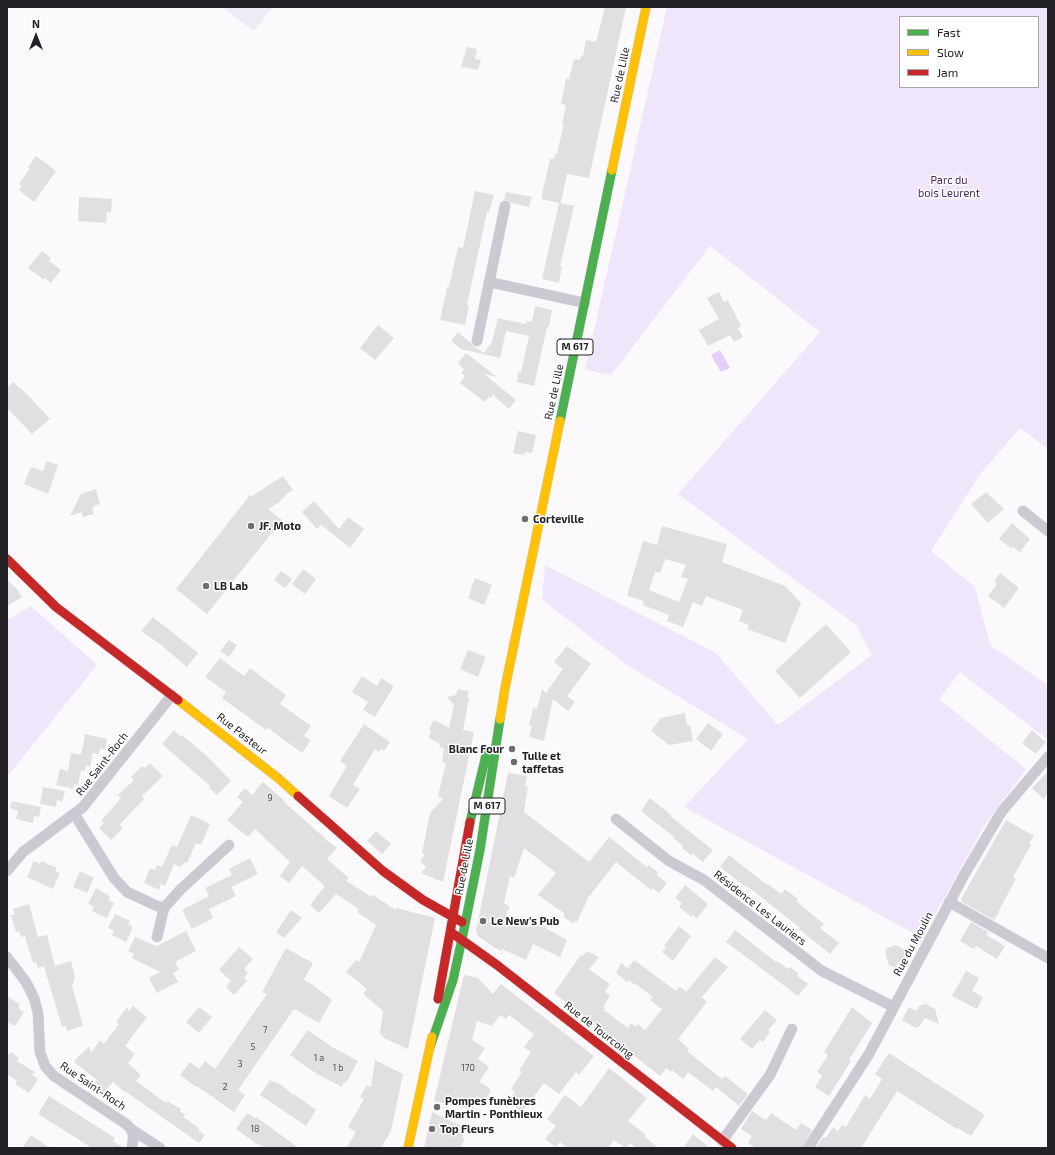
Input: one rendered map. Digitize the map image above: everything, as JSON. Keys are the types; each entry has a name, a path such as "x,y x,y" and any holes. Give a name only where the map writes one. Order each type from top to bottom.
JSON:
{"main road":[{"name":"Rue de Lille","path":"430,1047 453,980 466,924 480,850 505,688 646,7"},
{"name":"Rue Pasteur","path":"7,559 37,590 61,611 278,778 383,871 423,900 466,924"},
{"name":"Rue de Lille","path":"408,1148 430,1047 452,916 476,792 505,688"},
{"name":"Rue de Tourcoing","path":"450,931 497,965 727,1146"}],"street":[{"path":"477,341 505,206"},
{"path":"489,282 585,303"},
{"path":"1023,511 1048,531"},
{"name":"Rue Saint-Roch","path":"7,872 23,852 88,802 172,695"},
{"name":"Rue du Moulin","path":"808,1148 869,1054 949,902 1002,811 1048,757"},
{"path":"74,814 114,878 127,892 156,906 164,908"},
{"name":"Résidence Les Lauriers","path":"616,818 669,861 704,880 822,971 894,1007"},
{"path":"157,937 164,908 181,889 229,845"},
{"path":"949,902 1048,958"},
{"name":"Rue Saint-Roch","path":"8,961 26,982 34,998 38,1013 40,1052 45,1066 54,1076 121,1120 130,1129 160,1148"},
{"path":"727,1146 770,1074 792,1028"},
{"path":"130,1129 133,1140 132,1148"}],"shaded area":[{"path":"222,7 273,7 254,31"},
{"path":"720,350 730,368 721,372 711,355"}],"green space":[{"name":"Parc du bois Leurent","path":"667,7 1048,7 1048,449 1020,428 981,473 931,551 975,587 990,645 1048,685 1048,740 960,672 939,699 1026,769 984,826 922,938 684,807 748,739 630,667 542,600 545,565 716,653 778,725 872,655 856,625 678,494 820,332 710,246 611,375 585,370"},
{"path":"31,606 97,665 7,777 7,620"}],"building":[{"path":"605,7 626,7 589,178 567,174 561,203 574,206 560,266 562,266 559,283 542,279 559,203 541,199 550,159 554,159 555,154 557,155 564,125 562,125 566,105 561,104 566,78 569,79 574,59 580,60 581,56 583,56 586,40 596,42"},
{"path":"467,47 477,49 475,59 481,60 478,70 461,67"},
{"path":"36,156 56,171 34,202 19,190 22,186 19,184"},
{"path":"475,191 494,195 489,212 487,212 467,305 469,305 465,325 440,320 458,247 463,248"},
{"path":"506,192 532,197 529,207 504,200"},
{"path":"79,197 112,199 111,213 107,212 106,223 78,221"},
{"path":"42,251 51,258 49,261 61,270 51,283 45,278 44,280 28,268"},
{"path":"719,292 724,302 728,300 741,326 738,328 743,337 734,342 730,335 708,346 699,330 719,319 707,298"},
{"path":"535,306 552,310 534,386 517,382 518,372 521,373 529,336 506,331 500,358 461,349 451,341 458,332 473,346 484,353 492,342 498,318 526,324 527,321 532,322"},
{"path":"378,325 394,338 375,360 360,348"},
{"path":"466,353 497,377 484,374 516,400 509,409 493,395 485,402 460,383 465,376 461,373 464,369 458,363"},
{"path":"13,382 28,395 50,419 32,434 7,408 7,388"},
{"path":"518,431 536,435 532,453 525,452 524,455 513,453"},
{"path":"47,461 58,465 48,494 24,484 31,467 43,471"},
{"path":"283,476 293,490 285,495 286,496 280,500 281,501 268,509 282,520 207,614 176,589 250,495 252,496"},
{"path":"96,489 100,504 93,506 94,508 92,509 94,514 83,517 81,512 70,516 81,494"},
{"path":"986,492 1004,509 988,523 971,504"},
{"path":"314,501 339,529 348,517 364,529 350,548 321,525 317,529 302,512"},
{"path":"1012,523 1030,539 1020,552 1013,547 1011,548 999,539"},
{"path":"662,526 727,544 722,562 785,586 801,603 785,643 747,629 749,625 739,621 743,610 706,596 702,606 693,602 683,627 667,621 669,615 643,605 644,601 627,596 643,541 657,545","holes":["665,559 686,565 681,577 688,579 679,602 649,590 655,572 660,573"]},
{"path":"303,569 316,579 305,594 292,584"},
{"path":"281,571 292,579 285,588 274,580"},
{"path":"1000,573 1019,588 1004,608 988,596 997,584 994,581"},
{"path":"475,578 492,585 484,605 468,598"},
{"path":"7,580 16,588 22,597 7,606"},
{"path":"153,617 198,653 187,667 160,644 141,631"},
{"path":"826,624 851,652 800,698 775,671"},
{"path":"229,640 237,645 229,657 220,651"},
{"path":"567,646 591,664 567,696 575,702 568,711 553,699 544,741 529,737 532,726 529,726 533,708 537,709 542,689 546,693 563,669 554,662"},
{"path":"468,650 486,657 478,677 460,669"},
{"path":"220,658 244,676 250,668 286,695 280,704 311,726 304,736 311,740 302,753 268,728 266,730 222,698 226,692 205,677"},
{"path":"362,676 377,686 381,678 394,686 375,717 363,710 368,702 352,692"},
{"path":"458,689 469,691 463,730 474,732 443,882 421,873 426,867 420,861 425,855 422,853 430,813 443,799 438,796 446,763 442,762 444,748 439,747 440,744 429,738 431,730 429,729 434,720 449,728 454,705 447,697 456,695"},
{"path":"685,713 687,725 690,725 693,741 669,745 651,731 661,718"},
{"path":"708,723 723,734 711,751 696,739"},
{"path":"364,724 390,742 384,751 381,749 379,752 375,749 353,785 360,789 347,808 329,796 347,766 340,761"},
{"path":"174,730 210,759 231,781 217,795 209,788 210,786 162,744"},
{"path":"1032,730 1046,742 1036,754 1022,743"},
{"path":"85,734 107,739 105,750 100,749 99,754 93,753 90,767 86,765 85,771 81,770 78,785 74,784 73,789 56,785 60,769 68,771 71,753 81,755"},
{"path":"150,763 163,776 142,796 144,799 119,825 123,828 111,840 99,828 104,823 101,821 121,798 118,795 134,780 131,777 142,766 145,768"},
{"path":"1048,771 1048,792 1044,799 1032,788"},
{"path":"508,773 527,776 525,786 528,787 524,812 589,862 609,837 647,867 649,865 658,872 657,875 667,883 659,893 652,888 651,890 616,862 588,898 577,922 575,921 574,924 564,917 564,913 538,895 556,873 524,848 514,878 510,876 504,903 510,907 506,914 530,927 533,921 567,940 560,957 533,944 526,960 502,949 501,951 495,948 478,936 476,931"},
{"path":"263,782 325,839 337,848 327,859 349,878 346,881 372,897 373,895 396,910 396,908 435,918 408,1049 384,1038 380,1034 383,1011 363,994 367,989 346,972 356,960 359,962 376,925 357,912 359,909 336,894 319,913 310,905 325,886 302,866 289,883 280,876 290,862 255,829 248,837 227,820 243,802 237,797 245,788 252,795"},
{"path":"43,787 65,791 62,802 57,800 56,807 40,804"},
{"path":"650,798 713,850 703,862 682,848 683,846 673,838 674,837 641,811"},
{"path":"12,801 41,807 39,817 34,816 33,823 16,819 18,811 10,808"},
{"path":"191,815 210,824 201,845 196,843 187,863 184,862 181,867 174,864 165,886 161,884 159,890 144,883 150,868 155,870 157,865 162,867 172,845 177,847"},
{"path":"1006,820 1034,836 1029,844 1031,845 1013,877 1016,879 994,920 962,902 961,899"},
{"path":"376,831 391,844 382,854 367,841"},
{"path":"729,855 767,885 768,884 781,894 785,889 798,899 796,901 824,924 820,928 839,943 830,954 780,912 720,867"},
{"path":"250,858 258,874 231,887 236,896 209,909 213,918 192,929 182,910 209,896 205,888 232,875 229,869"},
{"path":"34,861 40,864 41,861 57,868 55,871 60,873 53,889 27,877"},
{"path":"80,871 94,878 87,893 73,887"},
{"path":"685,885 708,904 697,919 679,907 682,903 675,898"},
{"path":"96,888 110,896 108,900 114,903 107,918 92,911 94,907 88,904"},
{"path":"29,904 38,937 47,935 55,966 71,961 75,978 72,986 83,1026 67,1031 66,1026 62,1027 44,966 38,968 36,962 33,963 25,936 21,937 19,931 16,932 11,915 15,915 13,909"},
{"path":"291,910 302,918 284,938 276,932"},
{"path":"115,914 130,921 128,924 133,927 126,942 112,935 114,931 108,928"},
{"path":"971,922 988,932 986,935 1005,946 997,959 976,946 974,949 960,941"},
{"path":"679,926 691,936 673,961 662,952 666,948 664,946"},
{"path":"735,930 776,962 777,961 788,969 790,967 799,974 797,976 808,984 798,996 726,942"},
{"path":"186,931 196,951 175,962 179,970 173,973 178,982 157,993 149,978 160,972 132,958 134,954 128,951 135,937 157,946"},
{"path":"896,945 907,951 901,964 898,962 896,968 889,965 885,952 887,948"},
{"path":"239,947 253,959 244,969 248,973 244,978 247,981 234,995 226,987 231,981 219,970"},
{"path":"286,948 313,963 304,980 332,1000 319,1023 294,1009 238,1090 245,1095 234,1112 180,1075 190,1062 199,1069 205,1061 215,1069 267,994 262,992"},
{"path":"587,951 599,957 589,969 610,984 605,992 610,996 603,1007 605,1008 604,1010 628,1028 631,1023 636,1027 638,1024 645,1030 662,1009 650,1000 653,997 636,984 635,985 629,980 627,982 616,973 621,963 628,968 634,960 676,991 680,987 686,992 715,957 728,967 702,997 707,1002 678,1039 689,1049 687,1051 722,1079 725,1076 748,1094 739,1106 716,1087 713,1091 688,1072 683,1079 672,1070 671,1072 666,1068 660,1076 554,993 581,955 583,956"},
{"path":"966,971 979,978 972,991 983,997 977,1009 952,996"},
{"path":"464,975 478,978 493,994 501,984 594,1056 579,1075 576,1072 559,1094 544,1083 522,1112 507,1102 515,1092 511,1089 522,1072 519,1071 531,1052 524,1047 534,1034 509,1015 506,1019 500,1015 492,1026 477,1021 472,1040 485,1048 478,1059 489,1067 479,1082 490,1088 490,1092 483,1104 475,1102 473,1110 434,1101"},
{"path":"7,996 19,1004 19,1009 24,1012 15,1026 7,1022"},
{"path":"926,1004 935,1009 939,1024 925,1018 920,1026 916,1028 902,1020 909,1007 916,1011 919,1006"},
{"path":"133,1006 147,1017 125,1046 135,1054 128,1063 141,1075 136,1081 166,1103 167,1101 181,1109 180,1111 185,1115 183,1117 199,1128 198,1130 205,1135 199,1143 126,1093 113,1082 103,1093 93,1085 97,1080 74,1062 89,1046 91,1053 100,1040 104,1044 119,1024 116,1022 127,1007 129,1011"},
{"path":"199,1007 212,1017 199,1033 186,1022"},
{"path":"852,1007 872,1023 829,1096 815,1087 822,1076 817,1072 828,1055 824,1052"},
{"path":"765,1010 777,1020 768,1030 770,1032 763,1042 760,1040 752,1049 740,1039"},
{"path":"308,1030 332,1047 358,1061 346,1083 344,1082 342,1087 317,1074 290,1055"},
{"path":"11,1052 19,1058 17,1061 35,1072 32,1075 38,1079 29,1093 15,1084 17,1081 8,1075 7,1077 7,1054 9,1055"},
{"path":"889,1053 985,1115 971,1136 958,1128 957,1129 897,1091 861,1148 816,1148 823,1137 826,1138 833,1127 838,1131 842,1125 846,1127 865,1095 870,1099 882,1079 875,1074"},
{"path":"375,1060 403,1074 391,1131 381,1148 346,1148 356,1132 348,1127 364,1099 360,1097 367,1085 371,1087"},
{"path":"609,1068 647,1098 628,1121 646,1135 645,1137 659,1148 636,1148 630,1143 627,1148 625,1148 614,1140 608,1148 567,1148 560,1142 556,1147 545,1139 556,1126 547,1119 565,1095 581,1107"},
{"path":"270,1080 278,1084 279,1083 293,1095 294,1094 316,1110 306,1126 260,1095"},
{"path":"49,1096 115,1138 113,1141 124,1148 92,1148 38,1114"},
{"path":"752,1111 766,1120 771,1113 796,1130 801,1123 812,1130 802,1148 756,1148 748,1143 752,1136 741,1129"},
{"path":"432,1112 466,1128 462,1138 465,1139 460,1148 424,1148"},
{"path":"247,1113 255,1118 256,1117 299,1148 265,1148 259,1144 258,1145 236,1129"},
{"path":"693,1134 710,1148 683,1148"},
{"path":"31,1135 50,1148 22,1148"}],"traffic: fast":[{"path":"560,421 612,170"},
{"path":"430,1047 453,980 462,939 480,850 500,719"},
{"path":"470,822 487,751"}],"traffic: slow":[{"path":"612,170 646,7"},
{"path":"500,719 505,688 560,421"},
{"path":"178,700 278,778 298,796"},
{"path":"408,1148 432,1037"}],"traffic: jam":[{"path":"7,559 56,607 178,700"},
{"path":"298,796 383,871 423,900 462,922"},
{"path":"438,999 470,822"},
{"path":"452,933 497,965 732,1148"}],"place":[{"name":"Corteville","path":"525,519"},
{"name":"JF. Moto","path":"251,526"},
{"name":"LB Lab","path":"206,586"},
{"name":"Blanc Four","path":"512,749"},
{"name":"Tulle et taffetas","path":"514,762"},
{"name":"Le New's Pub","path":"483,921"},
{"name":"Pompes funèbres Martin - Ponthieux","path":"437,1107"},
{"name":"Top Fleurs","path":"432,1129"}]}
